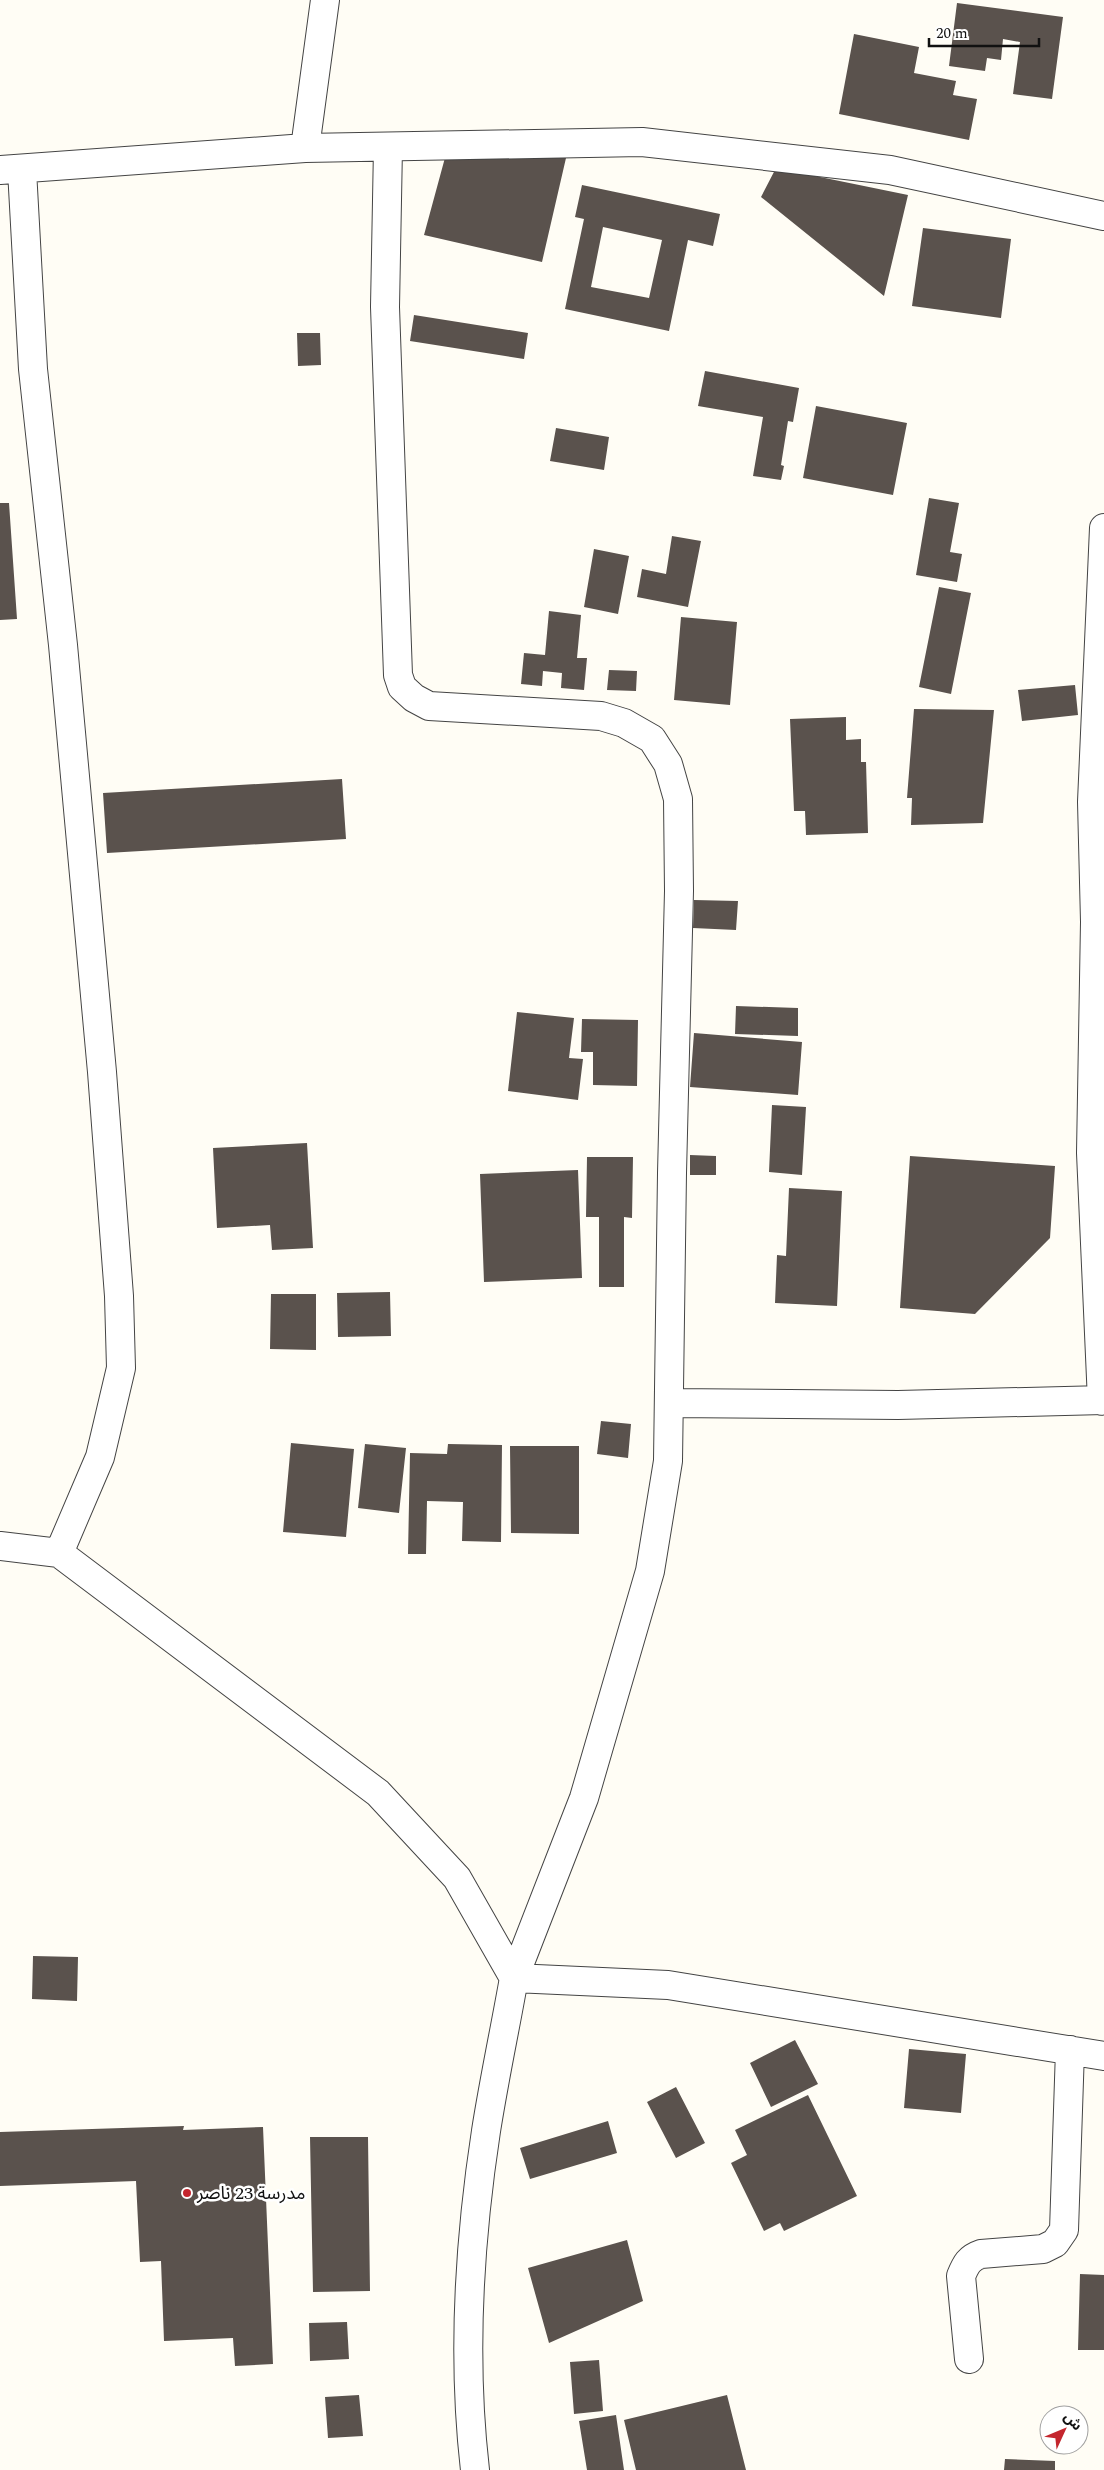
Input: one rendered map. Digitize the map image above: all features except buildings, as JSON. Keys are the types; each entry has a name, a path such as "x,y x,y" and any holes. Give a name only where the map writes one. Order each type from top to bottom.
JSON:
{"street":[{"path":"305,148 325,0"},
{"path":"59,1553 100,1457 121,1368 119,1296 102,1072 63,645 11,170 305,148 642,142 890,170 1104,216"},
{"path":"388,146 386,317 394,606 398,675 402,687 414,698 429,706 601,716 624,723 652,739 668,764 678,799 679,891 672,1173 668,1461 650,1571 584,1798 514,1978 486,2131 470,2268 469,2416 476,2470"},
{"path":"670,1402 898,1405 1103,1401 1091,1153 1095,922 1092,802 1104,528"},
{"path":"0,1546 59,1553 378,1793 457,1878 514,1978"},
{"path":"514,1978 668,1985 1104,2056"},
{"path":"969,2360 961,2276 966,2264 972,2257 981,2254 1042,2249 1055,2243 1064,2230 1070,2050"}],"place":[{"name":"مدرسة 23 ناصر","path":"187,2193"}]}
